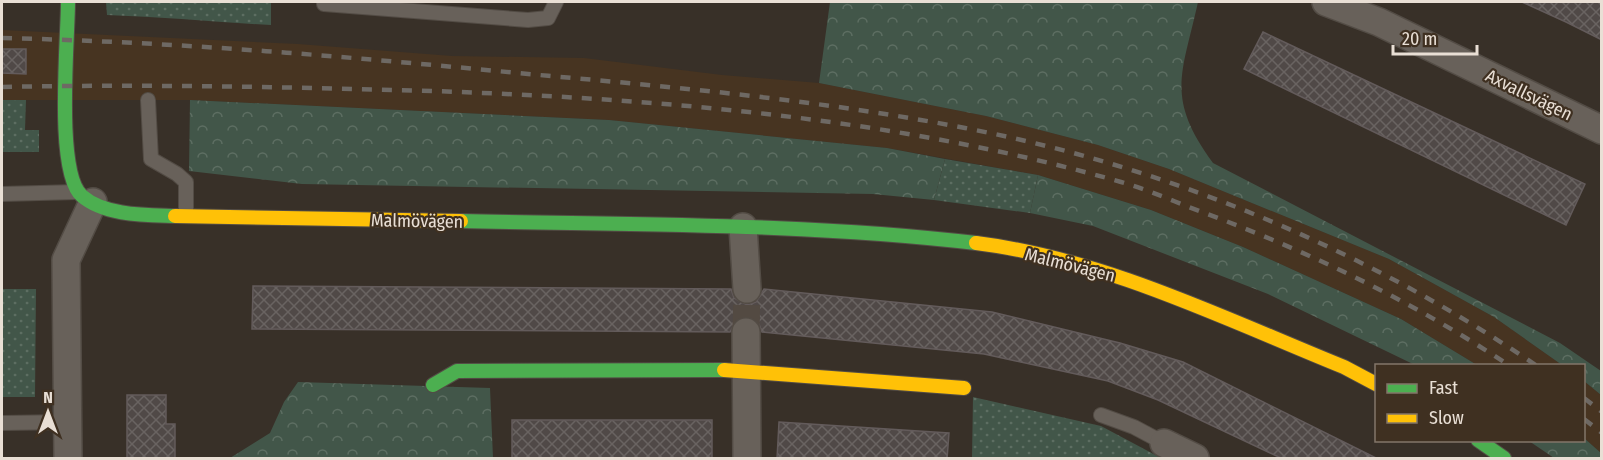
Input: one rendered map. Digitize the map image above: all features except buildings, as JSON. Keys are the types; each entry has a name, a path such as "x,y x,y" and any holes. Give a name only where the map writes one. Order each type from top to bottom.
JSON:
{"street":[{"path":"68,2 66,156 85,197 66,261 68,459"},
{"name":"Axvallsvägen","path":"1326,2 1379,22 1602,130"},
{"name":"Malmövägen","path":"85,197 142,215 743,227 905,236 981,244 1075,263 1133,282 1344,367 1375,383"},
{"path":"743,227 747,289"},
{"path":"746,332 747,459"},
{"path":"433,385 457,371 746,370 964,388"},
{"path":"1164,443 1196,459"},
{"path":"1475,447 1504,459"}],"lane":[{"path":"324,4 528,20 548,18 556,2"},
{"path":"148,99 151,159 186,182 186,216"},
{"path":"2,194 85,197"},
{"path":"1101,415 1134,427 1164,443"},
{"path":"2,423 69,422"}],"shaded area":[{"path":"2,30 298,44 452,56 584,58 722,75 819,83 986,116 1098,145 1169,169 1389,259 1494,317 1561,364 1475,364 1401,319 1243,247 1151,210 1038,175 887,148 609,120 190,100 2,100"},
{"path":"1585,382 1601,395 1601,453 1585,439"}],"green space":[{"path":"106,2 271,2 271,25 107,15"},
{"path":"830,2 1198,2 1183,68 1183,102 1188,120 1213,163 1560,343 1601,371 1601,395 1585,382 1585,364 1561,364 1494,317 1389,259 1169,169 1098,145 986,116 819,83"},
{"path":"2,100 26,100 25,130 39,130 39,152 2,152"},
{"path":"190,100 609,120 887,148 945,159 934,200 873,194 302,184 189,171"},
{"path":"945,159 1038,175 1030,213 934,200"},
{"path":"1038,175 1151,210 1243,247 1401,319 1475,364 1413,364 1268,294 1093,226 1030,213"},
{"path":"2,289 36,289 35,397 2,397"},
{"path":"298,382 490,388 493,458 230,458 270,433 284,402"},
{"path":"973,397 1101,426 1161,458 972,458"},
{"path":"1585,439 1601,453 1601,458 1554,458 1530,442 1585,442"}],"tunnel":[{"path":"746,332 747,289"}],"railway":[{"path":"2,38 265,51 637,84 802,102 965,128 1116,165 1263,218 1404,285 1534,364"},
{"path":"2,87 324,88 606,100 693,106 780,116 866,127 952,142 1037,160 1121,182 1242,227 1361,280 1437,321 1507,364"},
{"path":"1585,399 1602,412"},
{"path":"1585,420 1602,433"}],"traffic: fast":[{"path":"68,2 65,104 68,161 74,183 82,196 91,203 114,211 175,216"},
{"path":"461,221 783,228 912,236 976,243"},
{"path":"433,385 457,371 724,370"},
{"path":"1481,442 1504,458"}],"traffic: slow":[{"path":"175,216 461,221"},
{"path":"976,243 1071,262 1164,293 1344,367 1375,383"},
{"path":"724,370 964,388"}]}
